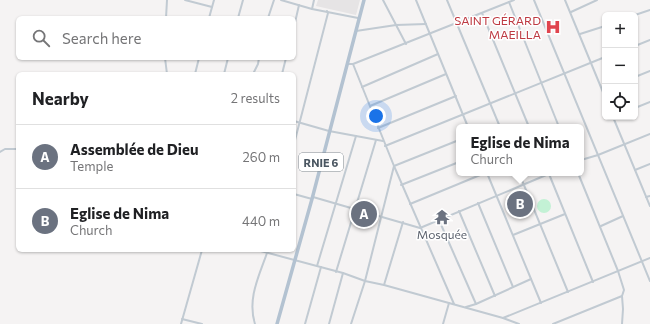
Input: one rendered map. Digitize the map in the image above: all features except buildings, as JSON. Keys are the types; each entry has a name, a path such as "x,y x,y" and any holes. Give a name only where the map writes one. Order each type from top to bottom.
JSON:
{"main road":[{"name":"RNIE 6","path":"277,324 364,0"}],"street":[{"path":"166,16 167,0"},
{"path":"185,0 212,7"},
{"path":"210,16 214,0"},
{"path":"239,16 243,0"},
{"path":"269,16 274,0"},
{"path":"281,0 312,9 358,18"},
{"path":"312,9 314,0"},
{"path":"384,0 406,44"},
{"path":"416,0 467,124"},
{"path":"447,0 499,124"},
{"path":"346,64 353,64 406,44 514,0"},
{"path":"534,0 650,281"},
{"path":"565,0 591,63 602,85"},
{"path":"570,12 597,0"},
{"path":"509,2 558,124"},
{"path":"296,18 299,5"},
{"path":"638,14 650,10"},
{"path":"296,137 328,13 327,11"},
{"path":"482,13 528,124"},
{"path":"356,31 396,25 426,24"},
{"path":"580,34 602,27"},
{"path":"638,45 650,40"},
{"path":"362,87 438,54"},
{"path":"385,146 602,58"},
{"path":"165,60 167,72"},
{"path":"196,72 198,60"},
{"path":"224,72 228,60"},
{"path":"254,72 259,60"},
{"path":"282,72 286,60"},
{"path":"353,64 401,185 454,304"},
{"path":"638,76 650,72"},
{"path":"370,106 446,74"},
{"path":"378,128 456,96"},
{"path":"638,107 650,102"},
{"path":"614,120 650,206"},
{"path":"296,122 329,131 383,141"},
{"path":"584,159 650,134"},
{"path":"317,266 356,136"},
{"path":"336,272 376,140"},
{"path":"394,166 456,141"},
{"path":"0,152 5,149 16,148"},
{"path":"401,185 456,163"},
{"path":"635,170 650,164"},
{"path":"352,324 365,281 380,216 394,166"},
{"path":"410,204 479,176"},
{"path":"488,176 497,195 541,303"},
{"path":"520,176 568,292"},
{"path":"296,194 336,203 420,228 542,176"},
{"path":"550,176 593,282"},
{"path":"579,176 624,287 622,296 622,324"},
{"path":"646,197 650,196"},
{"path":"478,203 513,288"},
{"path":"459,211 495,296"},
{"path":"513,235 565,214"},
{"path":"600,226 623,216"},
{"path":"438,220 476,304"},
{"path":"384,285 403,222"},
{"path":"181,324 201,252"},
{"path":"255,324 253,310 254,292 266,252 365,281 465,307 518,324"},
{"path":"503,318 650,258"},
{"path":"305,324 321,267"},
{"path":"329,324 343,274"},
{"path":"465,307 495,296 531,279"},
{"path":"553,324 622,296"},
{"path":"444,324 449,303"},
{"path":"182,318 202,324"}],"shaded area":[{"path":"318,0 360,0 356,15 316,6"}],"green space":[{"path":"544,199 549,201 551,206 549,211 544,213 539,211 537,206 539,201"}],"place":[{"name":"SAINT GÉRARD MAEILLA","path":"553,27"},
{"name":"Eglise de Nima","path":"520,204"},
{"name":"Assemblée de Dieu","path":"364,214"},
{"name":"Mosquée","path":"442,217"}]}
